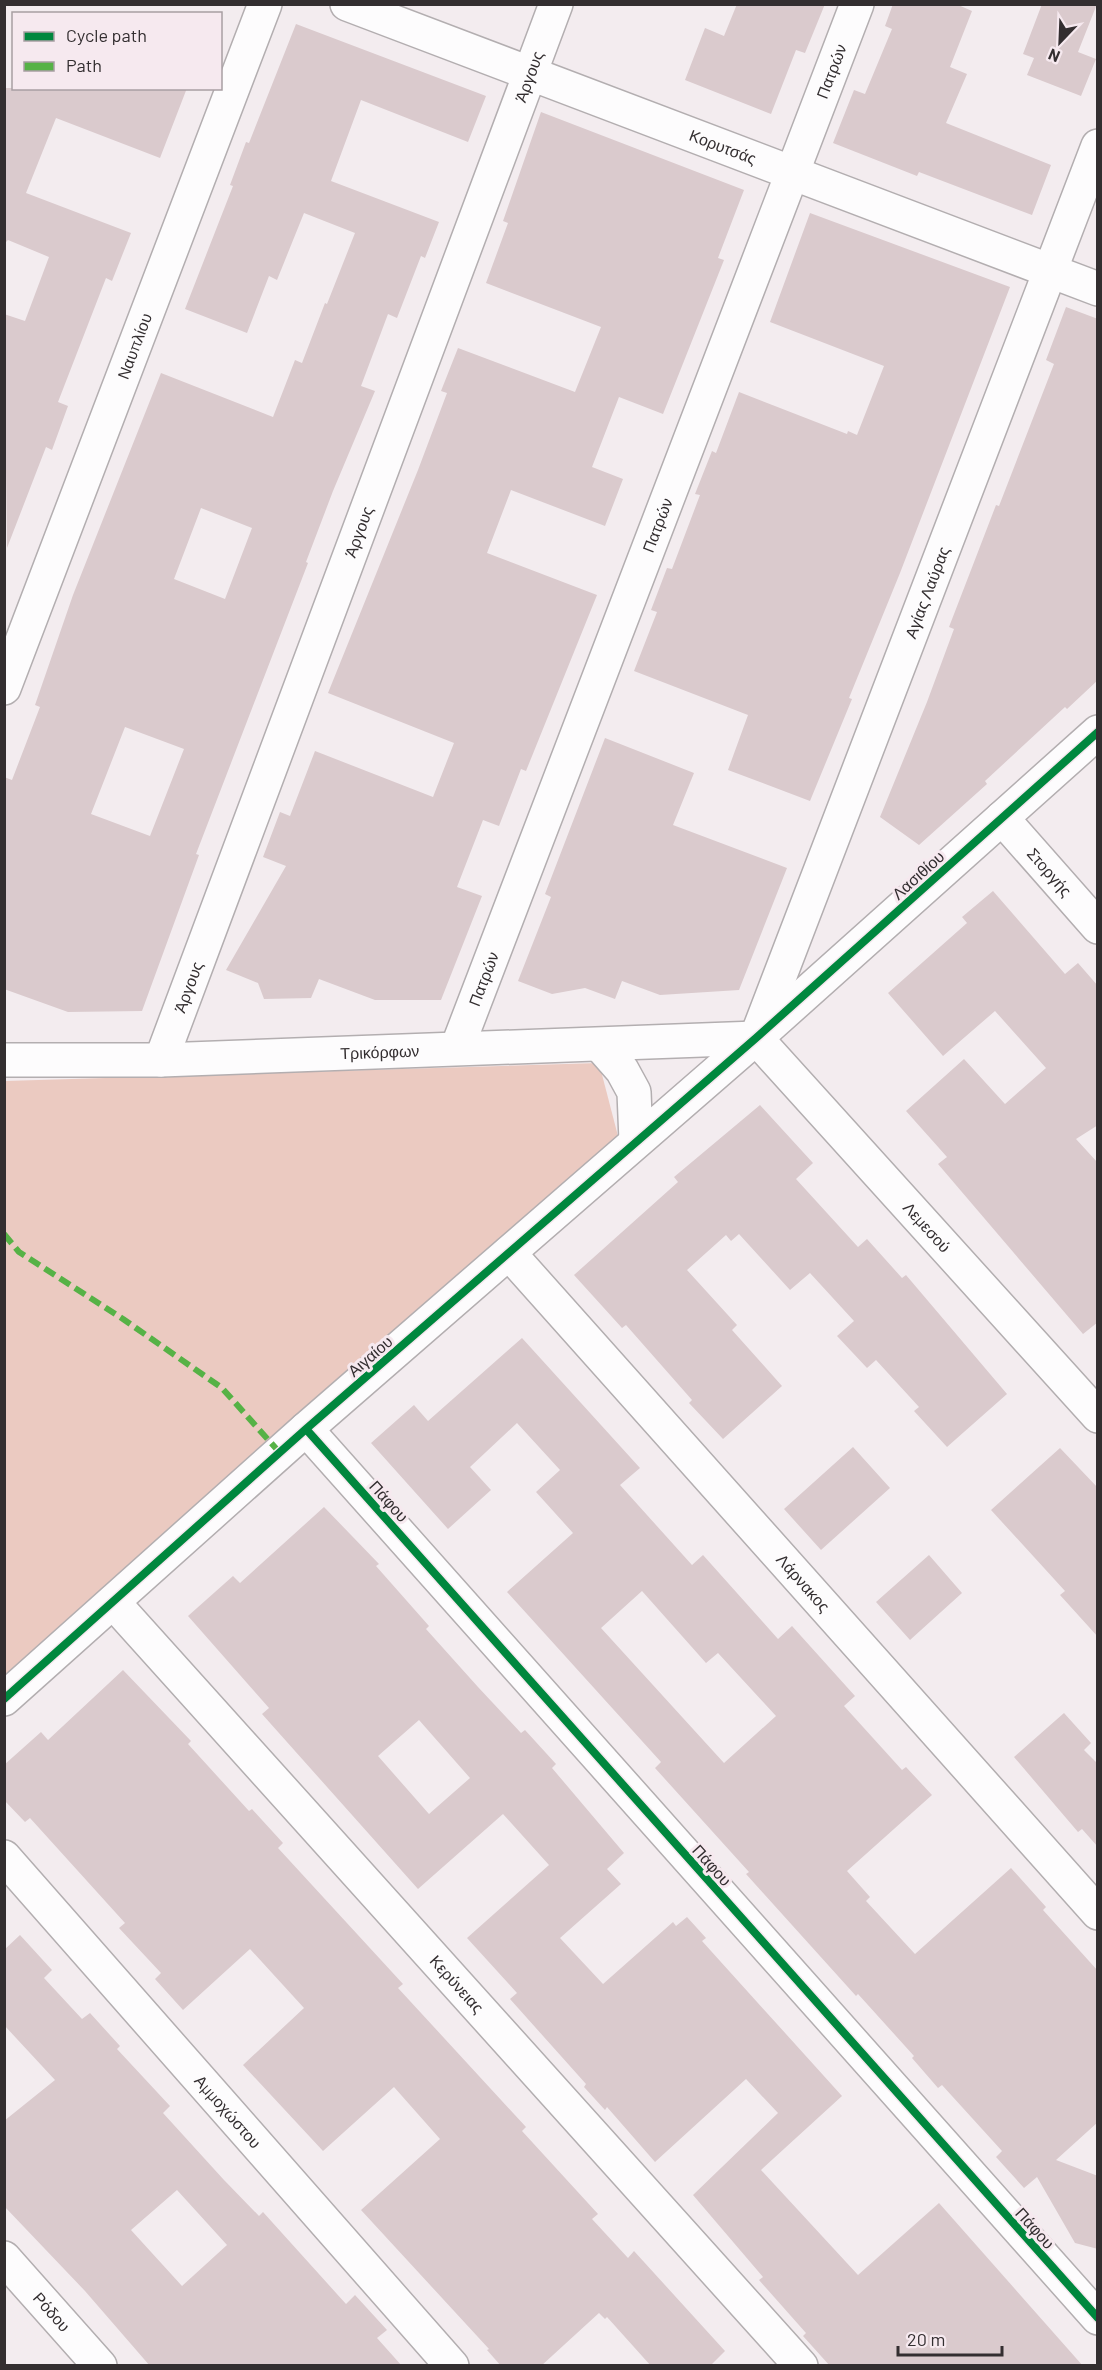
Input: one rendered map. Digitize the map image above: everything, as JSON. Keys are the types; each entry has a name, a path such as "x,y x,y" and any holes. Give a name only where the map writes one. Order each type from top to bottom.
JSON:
{"street":[{"name":"Ναυπλίου","path":"4,688 265,4"},
{"name":"Κορυτσάς","path":"347,4 1098,289"},
{"name":"Άργους","path":"161,1060 556,4"},
{"name":"Πατρών","path":"457,1048 857,4"},
{"name":"Αγίας Λαύρας","path":"756,1038 1098,146"},
{"name":"Λασιθίου","path":"756,1038 1098,732"},
{"name":"Στοργής","path":"1002,818 1098,927"},
{"name":"Τρικόρφων","path":"4,1060 161,1060 756,1038"},
{"name":"Αιγαίου","path":"4,1699 306,1429 756,1038"},
{"name":"Λεμεσού","path":"756,1038 1098,1416"},
{"path":"600,1045 622,1070 634,1092 636,1141"},
{"name":"Λάρνακος","path":"509,1253 1098,1913"},
{"name":"Πάφου","path":"306,1429 1098,2318"},
{"name":"Κερύνειας","path":"113,1602 801,2366"},
{"name":"Αμμοχώστου","path":"4,1857 452,2366"},
{"name":"Ρόδου","path":"4,2258 100,2366"}],"shaded area":[{"path":"599,1063 619,1140 5,1685 5,1081"}],"building":[{"path":"737,4 825,4 805,53 796,50 771,114 685,80 705,28 724,36"},
{"path":"893,4 956,4 972,11 950,67 967,74 946,123 1051,165 1032,215 919,172 917,176 833,143 854,90 865,94 892,29 885,26"},
{"path":"1042,4 1097,4 1078,52 1096,59 1081,96 1027,75 1034,58 1023,54"},
{"path":"296,24 486,96 468,142 361,100 331,181 439,222 425,258 421,256 397,318 388,314 361,386 375,391 333,491 306,562 308,563 196,854 199,855 142,1011 68,1012 4,989 4,777 12,780 40,707 35,705 73,595 161,373 273,417 295,360 302,363 355,233 304,213 277,280 269,276 247,333 185,309 233,186 230,185 246,142 249,143","holes":["201,508 252,528 225,599 174,579","125,727 184,749 150,836 91,814"]},
{"path":"4,88 12,88 12,90 186,90 160,158 56,118 26,193 131,233 112,281 106,278 58,402 68,406 52,450 46,447 7,548 4,314 25,321 49,257 8,240 4,244"},
{"path":"541,112 744,190 718,258 724,260 663,414 619,397 592,467 623,479 605,526 511,490 487,553 597,595 526,771 521,769 499,826 483,820 457,887 482,896 441,1000 375,1000 319,979 311,998 264,999 258,983 226,970 286,866 263,857 280,812 290,816 315,751 433,797 454,743 328,693 418,470 447,393 441,391 458,348 575,392 601,327 486,283 508,223 503,221"},
{"path":"810,213 1010,287 900,573 849,698 852,699 810,801 728,770 748,715 634,671 657,612 651,610 667,568 672,569 700,495 695,494 712,451 716,453 739,392 847,434 848,431 857,435 884,366 770,322"},
{"path":"1066,307 1098,319 1098,680 1067,709 1065,707 985,781 987,784 919,845 880,817 954,629 949,627 1054,364 1046,360"},
{"path":"605,738 694,773 673,825 787,868 739,990 660,995 622,981 615,999 585,988 552,994 518,981 551,897 545,894"},
{"path":"993,891 1065,974 1078,963 1098,986 1098,1125 1076,1139 1098,1163 1098,1322 1083,1334 938,1164 947,1157 906,1111 964,1059 1005,1104 1046,1068 995,1011 943,1056 888,993 967,923 962,917"},
{"path":"760,1105 813,1163 796,1179 858,1247 867,1239 902,1278 906,1275 1007,1394 947,1447 914,1411 919,1407 876,1360 867,1368 837,1336 854,1321 810,1273 790,1290 739,1234 731,1241 726,1235 687,1270 737,1325 732,1330 782,1386 723,1439 689,1403 692,1400 626,1325 622,1328 574,1275 678,1182 674,1177"},
{"path":"522,1338 640,1468 620,1485 692,1565 703,1555 778,1639 792,1626 855,1696 844,1706 902,1770 906,1767 932,1795 847,1871 870,1897 866,1901 915,1954 1011,1868 1046,1907 1043,1910 1098,1971 1098,2122 1056,2160 1098,2176 1098,2249 1075,2243 1037,2177 1024,2188 996,2157 1002,2151 942,2085 938,2088 912,2058 914,2056 858,1994 856,1996 746,1874 749,1872 655,1768 661,1762 507,1592 573,1533 536,1492 560,1470 517,1423 470,1467 491,1490 448,1529 371,1443 414,1405 428,1421","holes":["642,1591 706,1663 718,1653 776,1716 724,1763 601,1628"]},
{"path":"853,1447 890,1488 821,1550 784,1509"},
{"path":"1060,1448 1098,1488 1098,1637 1060,1595 1065,1591 991,1510"},
{"path":"324,1507 379,1564 376,1566 429,1626 426,1629 478,1687 521,1733 525,1730 556,1764 552,1768 624,1853 607,1869 621,1884 560,1938 603,1984 673,1922 676,1926 687,1917 706,1938 702,1941 842,2096 761,2170 858,2275 939,2203 1083,2366 830,2366 803,2336 806,2333 759,2280 763,2277 693,2195 778,2113 746,2079 655,2162 607,2107 605,2110 584,2087 586,2084 510,1999 517,1993 467,1938 549,1865 503,1814 418,1889 262,1714 269,1708 188,1616 233,1576 240,1583","holes":["419,1720 470,1778 429,1814 378,1756"]},
{"path":"929,1555 962,1593 910,1640 876,1602"},
{"path":"123,1670 191,1741 188,1744 249,1811 252,1809 283,1843 278,1848 403,1984 398,1988 526,2127 522,2131 598,2214 592,2219 628,2258 634,2251 725,2351 710,2366 651,2366 607,2317 605,2319 599,2313 541,2366 501,2366 487,2350 489,2349 361,2210 440,2139 394,2087 323,2151 243,2065 304,2008 250,1949 183,2010 155,1979 161,1973 119,1928 125,1923 30,1818 25,1822 4,1800 4,1765 41,1732 48,1740"},
{"path":"1064,1713 1091,1743 1084,1750 1098,1764 1098,1847 1082,1829 1078,1832 1014,1757"},
{"path":"20,1935 52,1970 44,1978 82,2019 90,2013 120,2046 117,2049 170,2106 163,2113 224,2180 259,2216 263,2212 346,2304 355,2295 387,2330 377,2338 402,2366 150,2366 85,2291 4,2206 4,2121 55,2080 4,2025 4,1950","holes":["177,2190 227,2245 182,2286 131,2230"]}],"marked path":[{"path":"4,1234 19,1252 123,1319 222,1388 280,1453"}],"cycle path":[{"path":"4,1699 306,1429 756,1038 1098,732"},
{"path":"306,1429 1098,2318"}]}
